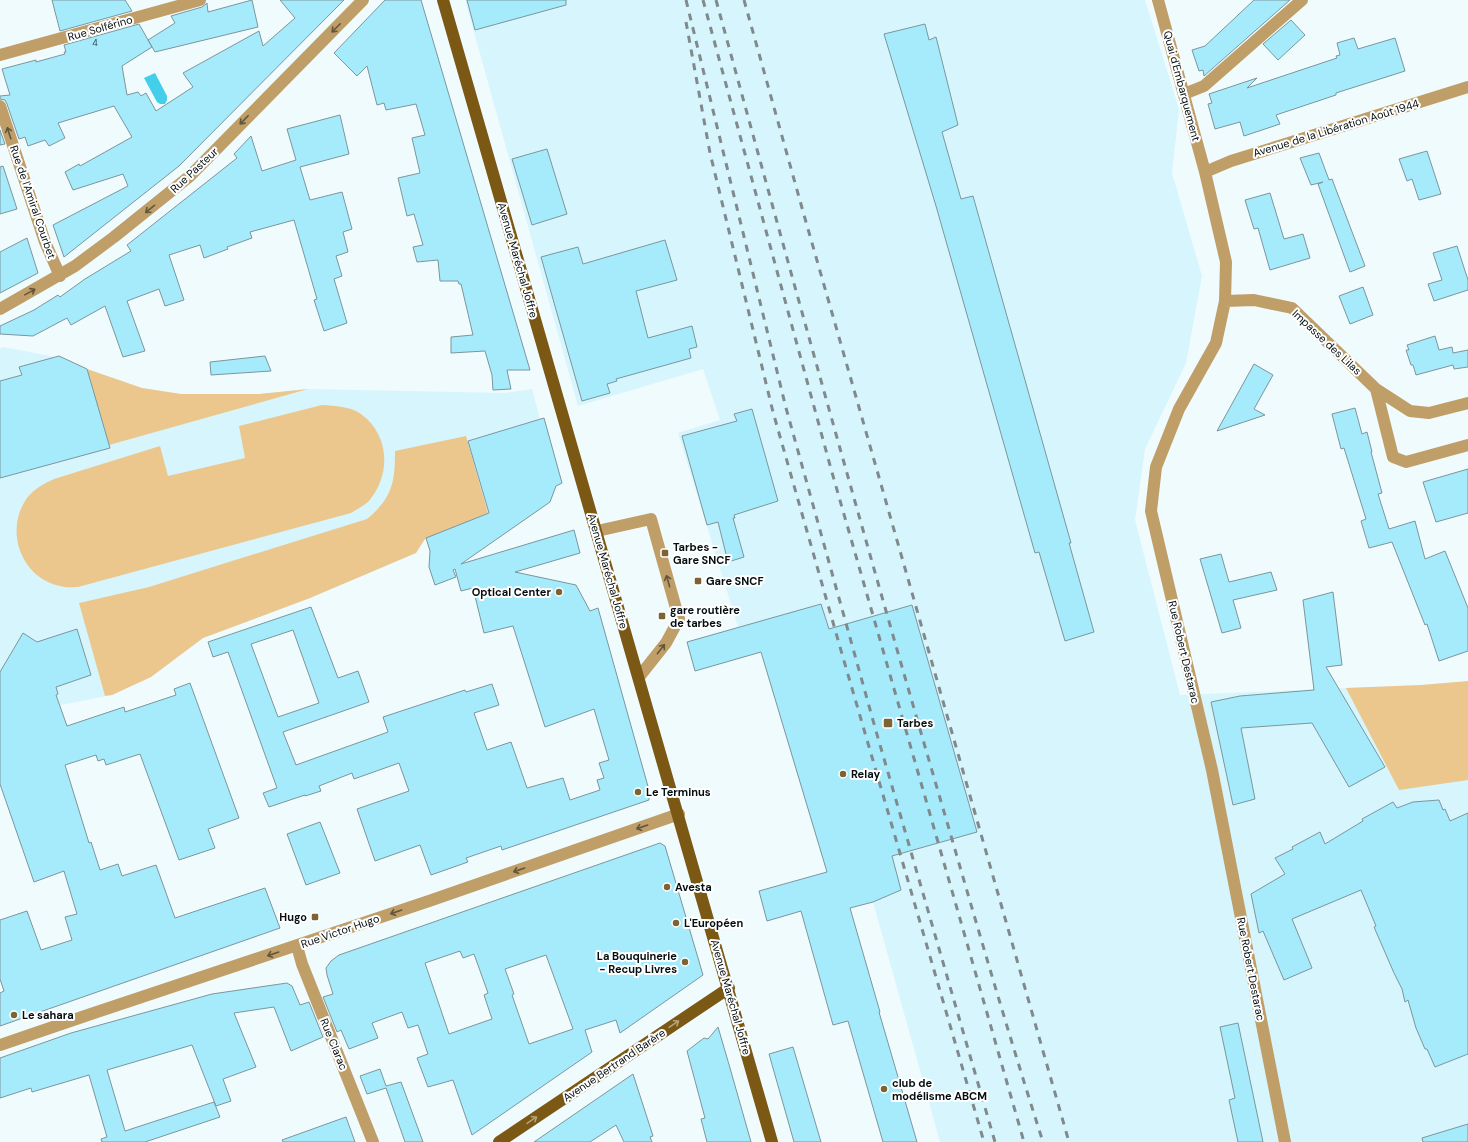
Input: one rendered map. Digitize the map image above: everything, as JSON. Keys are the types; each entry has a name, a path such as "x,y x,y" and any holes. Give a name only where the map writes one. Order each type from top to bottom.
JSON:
{"main road":[{"name":"Avenue Maréchal Joffre","path":"443,0 679,814 772,1142"},
{"name":"Avenue Bertrand Barère","path":"500,1142 729,988"}],"street":[{"name":"Rue Solférino","path":"0,55 200,0"},
{"name":"Rue Pasteur","path":"0,309 60,276 114,237 190,176 363,0"},
{"name":"Quai d'Embarquement","path":"1158,0 1205,172"},
{"path":"1184,94 1204,86 1302,0"},
{"name":"Avenue de la Libération Août 1944","path":"1205,172 1231,161 1468,87"},
{"name":"Rue de l'Amiral Courbet","path":"0,106 45,242 60,276"},
{"name":"Rue Robert Destarac","path":"1205,172 1226,262 1225,301 1216,343 1179,409 1156,467 1151,511 1212,770 1285,1142"},
{"name":"Impasse des Lilas","path":"1225,301 1254,300 1292,308 1376,389 1410,411 1429,413 1468,403"},
{"path":"1376,389 1394,457 1406,462 1468,445"},
{"path":"597,531 650,519 679,619 666,643 639,677"},
{"name":"Rue Victor Hugo","path":"0,1046 82,1016 297,946 679,814"},
{"name":"Rue Clarac","path":"297,946 305,971 373,1142"}],"shaded area":[{"path":"465,0 1145,0 1179,109 1172,173 1202,276 1186,363 1145,449 1135,520 1180,695 1421,685 1459,682 1468,700 1468,1142 940,1142 873,902 853,896 767,921 759,891 841,868 839,861 825,865 764,659 778,654 687,642 738,627 678,433 720,420 703,369 578,406"},
{"path":"4,347 65,359 87,369 142,388 181,394 259,394 308,389 505,393 532,389 540,419 468,441 488,513 425,539 416,553 310,598 203,638 151,677 112,695 61,705 0,713 0,348"},
{"path":"87,369 142,388 181,394 259,394 308,389 109,445"},
{"path":"322,405 347,408 361,414 371,423 378,433 382,444 384,468 376,491 367,503 351,513 78,587 62,587 47,581 36,574 27,564 17,540 19,514 25,501 31,494 50,481 160,446 168,476 245,458 239,426"},
{"path":"466,436 488,513 425,539 416,553 310,598 203,638 151,677 112,695 105,696 79,603 149,587 367,519 387,497 393,481 395,451"},
{"path":"1468,681 1468,780 1399,790 1346,688 1421,685"}],"water":[{"path":"155,73 167,96 165,104 160,104 157,102 144,78"}],"building":[{"path":"52,0 125,0 132,11 60,31"},
{"path":"252,0 258,27 155,52 148,40 175,23 171,16 202,7 207,3 208,12"},
{"path":"280,0 344,0 179,166 64,257 53,225 128,186 123,174 73,190 65,172 79,164 80,166 132,137 114,106 58,123 65,138 49,146 45,140 28,146 25,137 19,139 7,104 5,100 0,99 0,96 10,95 2,69 65,54 64,52 66,52 64,45 139,24 152,47 122,66 127,95 138,92 141,96 146,93 156,111 193,87 183,73 259,31 263,46 295,18"},
{"path":"385,0 421,0 530,370 507,370 511,389 493,390 492,375 485,351 451,353 451,337 473,335 461,284 459,284 458,281 440,281 438,260 417,262 413,247 423,245 414,214 407,216 398,178 420,173 412,138 425,135 416,104 386,110 384,103 377,105 367,66 357,76 334,53"},
{"path":"467,0 566,0 566,5 475,30"},
{"path":"1254,0 1290,0 1204,76 1203,70 1199,71 1192,50 1205,46"},
{"path":"1291,20 1305,35 1278,60 1263,44"},
{"path":"925,24 929,40 936,37 958,125 942,132 961,199 973,196 1071,543 1069,543 1094,632 1065,641 1039,552 1035,553 936,206 884,34"},
{"path":"1354,38 1358,49 1395,38 1405,71 1336,93 1336,95 1276,115 1280,124 1244,136 1240,122 1215,129 1208,104 1212,103 1209,94 1257,78 1247,88 1337,58 1336,56 1340,55 1337,43"},
{"path":"340,115 349,154 300,167 310,200 342,192 352,229 343,232 348,252 336,256 342,276 334,279 347,323 324,331 314,300 317,299 294,220 250,232 252,238 227,247 228,249 204,258 200,245 169,255 184,300 165,306 159,289 127,301 145,351 123,357 105,306 71,325 67,318 33,336 0,334 0,326 34,310 58,295 60,297 85,279 131,251 127,245 237,158 234,154 251,136 262,171 296,160 287,129"},
{"path":"0,130 5,144 0,145"},
{"path":"547,149 567,214 532,225 512,159"},
{"path":"1427,151 1441,194 1419,200 1412,179 1407,181 1399,159"},
{"path":"1319,153 1329,180 1332,179 1365,266 1350,272 1318,184 1323,182 1311,185 1300,158"},
{"path":"3,166 17,209 0,214 0,167"},
{"path":"1270,193 1284,239 1303,234 1310,258 1270,270 1258,228 1254,229 1245,200"},
{"path":"27,238 38,273 0,293 0,252"},
{"path":"665,240 677,280 636,291 648,338 692,326 697,347 689,349 691,358 616,379 617,381 607,384 610,393 582,401 541,257 578,247 583,264"},
{"path":"1457,246 1468,280 1468,290 1434,301 1428,284 1442,280 1433,253"},
{"path":"1363,287 1373,315 1350,324 1339,296"},
{"path":"1435,336 1439,350 1452,347 1453,353 1468,350 1468,367 1454,369 1453,365 1416,375 1406,350 1409,350 1407,345"},
{"path":"59,356 87,369 110,448 0,478 0,381 22,375 19,367"},
{"path":"265,356 271,371 211,375 210,362"},
{"path":"1254,364 1273,375 1254,409 1265,415 1217,431"},
{"path":"1355,408 1362,434 1367,432 1382,493 1378,494 1389,529 1415,521 1425,559 1445,551 1468,608 1468,651 1439,661 1427,624 1425,625 1392,542 1369,548 1361,521 1366,519 1344,448 1341,449 1332,414"},
{"path":"752,409 778,501 734,515 735,518 733,518 744,557 728,562 718,522 707,525 682,436 737,421 734,414"},
{"path":"544,418 562,483 556,486 550,502 461,564 574,530 580,553 515,572 576,585 590,611 598,608 649,790 649,800 502,850 501,846 466,858 468,862 431,875 420,845 375,861 357,809 409,791 399,763 354,779 352,773 319,786 321,791 269,807 263,793 277,788 228,652 213,657 208,642 311,607 338,678 358,671 369,702 283,732 296,765 388,732 383,717 465,690 466,692 492,684 499,705 474,713 487,750 511,742 527,788 563,778 570,800 600,790 597,780 604,778 599,763 609,760 594,709 545,727 513,626 484,633 473,588 461,591 455,569 453,570 456,577 435,585 429,567 430,551 426,538 489,513 468,441","holes":["293,630 319,703 278,717 251,644"]},
{"path":"1468,469 1468,513 1436,522 1423,482"},
{"path":"1221,554 1229,582 1271,572 1277,590 1233,600 1241,628 1222,633 1200,559"},
{"path":"1333,592 1342,665 1326,667 1385,767 1349,787 1312,723 1241,728 1255,799 1233,805 1211,702 1240,696 1314,690 1303,600"},
{"path":"821,604 829,629 912,605 977,832 892,856 901,890 873,902 850,908 917,1142 883,1142 848,1021 833,1025 801,911 767,921 759,891 827,872 761,652 695,671 687,642"},
{"path":"77,629 91,675 56,687 58,694 56,695 67,726 124,707 125,712 176,695 174,689 190,683 239,818 208,829 215,848 179,860 140,754 106,765 104,759 98,761 96,755 65,765 89,843 91,842 100,870 118,864 122,876 156,865 175,918 265,888 280,928 0,1026 0,993 4,991 0,979 0,920 27,911 41,950 72,940 65,917 77,914 64,871 34,882 0,784 0,672 23,633 37,642"},
{"path":"1439,800 1450,821 1468,813 1468,1054 1435,1067 1416,1028 1408,1000 1405,1002 1402,989 1374,927 1376,926 1361,890 1292,919 1312,968 1284,980 1263,931 1259,933 1251,894 1285,874 1275,858 1293,849 1292,847 1320,832 1325,844 1363,821 1362,819 1393,802 1397,808 1413,802"},
{"path":"320,822 340,873 306,885 287,834"},
{"path":"660,843 665,846 703,975 620,1033 616,1020 585,1030 592,1052 472,1135 453,1080 428,1087 417,1058 428,1054 418,1025 408,1028 402,1012 372,1023 378,1038 349,1049 341,1030 337,1032 323,997 333,994 326,968 331,961 339,955","holes":["460,951 463,958 474,954 488,993 484,995 492,1019 449,1034 425,963","546,955 573,1029 529,1044 512,995 514,994 505,969"]},
{"path":"287,983 292,986 300,1005 309,1002 323,1037 291,1051 274,1007 234,1013 256,1067 223,1079 231,1101 216,1106 192,1045 107,1070 125,1131 214,1102 220,1117 145,1142 102,1142 101,1139 107,1137 89,1075 32,1092 31,1088 0,1098 0,1058 71,1033 212,994"},
{"path":"1238,1023 1263,1142 1238,1142 1229,1100 1235,1098 1220,1027"},
{"path":"718,1027 751,1142 707,1142 701,1119 705,1118 687,1051 704,1038 708,1039"},
{"path":"793,1047 821,1142 794,1142 769,1054"},
{"path":"380,1069 386,1086 401,1082 423,1142 405,1142 386,1088 367,1094 360,1076"},
{"path":"633,1074 653,1136 650,1137 652,1142 624,1142 616,1125 590,1142 534,1142"},
{"path":"346,1117 355,1142 283,1142 282,1140"},
{"path":"1468,1124 1468,1142 1423,1142 1422,1138"}],"railway":[{"path":"686,0 786,408 876,731 995,1142"},
{"path":"703,0 831,469 1024,1142"},
{"path":"716,0 801,309 917,720 1043,1142"},
{"path":"744,0 1069,1142"},
{"path":"686,22 710,153 773,412 984,1142"}],"place":[{"name":"Tarbes - Gare SNCF","path":"665,553"},
{"name":"Gare SNCF","path":"698,581"},
{"name":"Optical Center","path":"559,592"},
{"name":"gare routière de tarbes","path":"662,616"},
{"name":"Tarbes","path":"888,723"},
{"name":"Relay","path":"843,774"},
{"name":"Le Terminus","path":"638,792"},
{"name":"Avesta","path":"667,887"},
{"name":"Hugo","path":"315,917"},
{"name":"L'Européen","path":"676,923"},
{"name":"La Bouquinerie - Recup Livres","path":"685,962"},
{"name":"Le sahara","path":"14,1015"},
{"name":"club de modélisme ABCM","path":"884,1089"}]}
